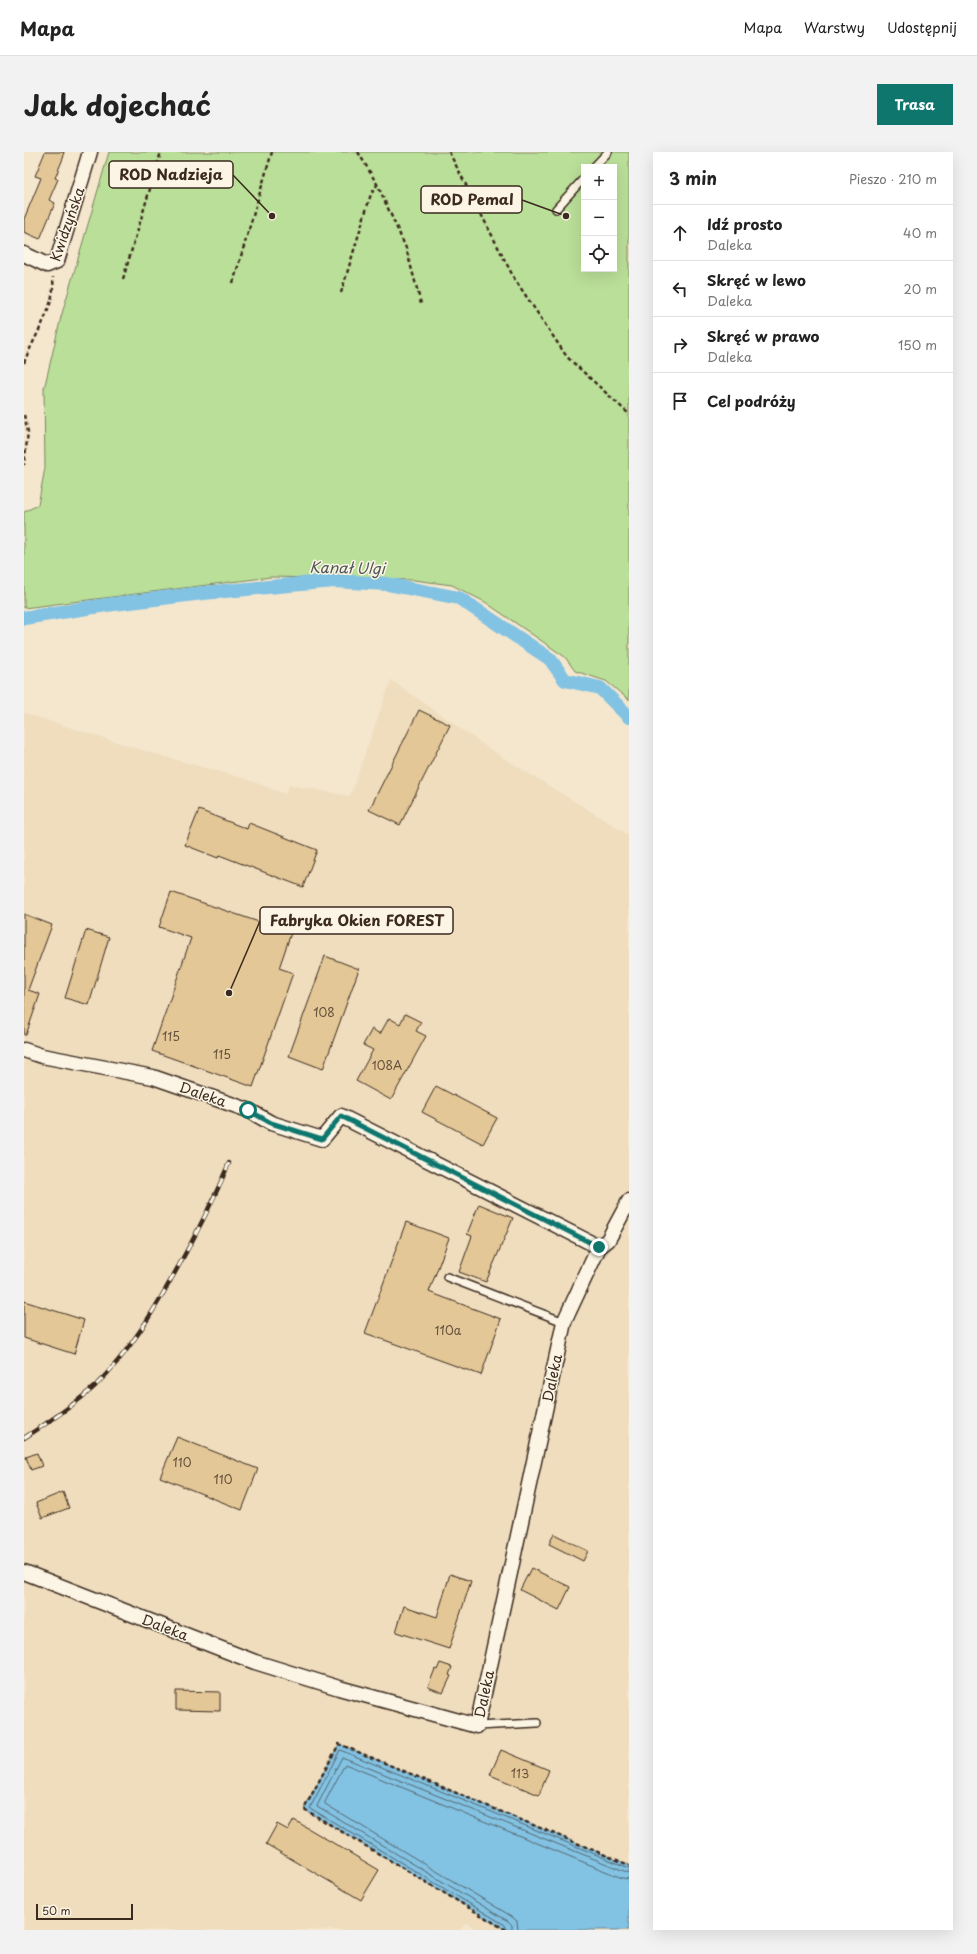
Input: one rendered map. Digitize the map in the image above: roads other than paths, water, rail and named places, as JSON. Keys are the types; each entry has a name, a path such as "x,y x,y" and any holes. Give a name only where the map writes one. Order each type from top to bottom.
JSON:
{"street":[{"name":"Kwidzyńska","path":"24,254 47,265 56,262 90,152"},
{"name":"Daleka","path":"24,1050 42,1056 153,1077 248,1110 271,1123 322,1139 341,1116 599,1247"},
{"name":"Daleka","path":"24,1572 255,1662 339,1688 477,1726 564,1322 599,1247 608,1240 629,1201"}],"lane":[{"path":"597,164 608,152"},
{"path":"556,209 581,181"},
{"path":"447,1277 564,1322"},
{"path":"477,1726 537,1723"}],"water":[{"path":"339,1744 629,1865 629,1930 506,1930 304,1809"}],"waterway":[{"name":"Kanał Ulgi","path":"24,618 106,605 203,593 334,581 387,584 459,598 550,659 565,680 600,688 629,717"}],"railway":[{"path":"24,1438 61,1414 87,1393 120,1359 141,1330 169,1283 199,1229 229,1163"}],"place":[{"name":"ROD Nadzieja","path":"272,216"},
{"name":"ROD Pemal","path":"566,216"},
{"name":"Fabryka Okien FOREST","path":"229,993"}]}
